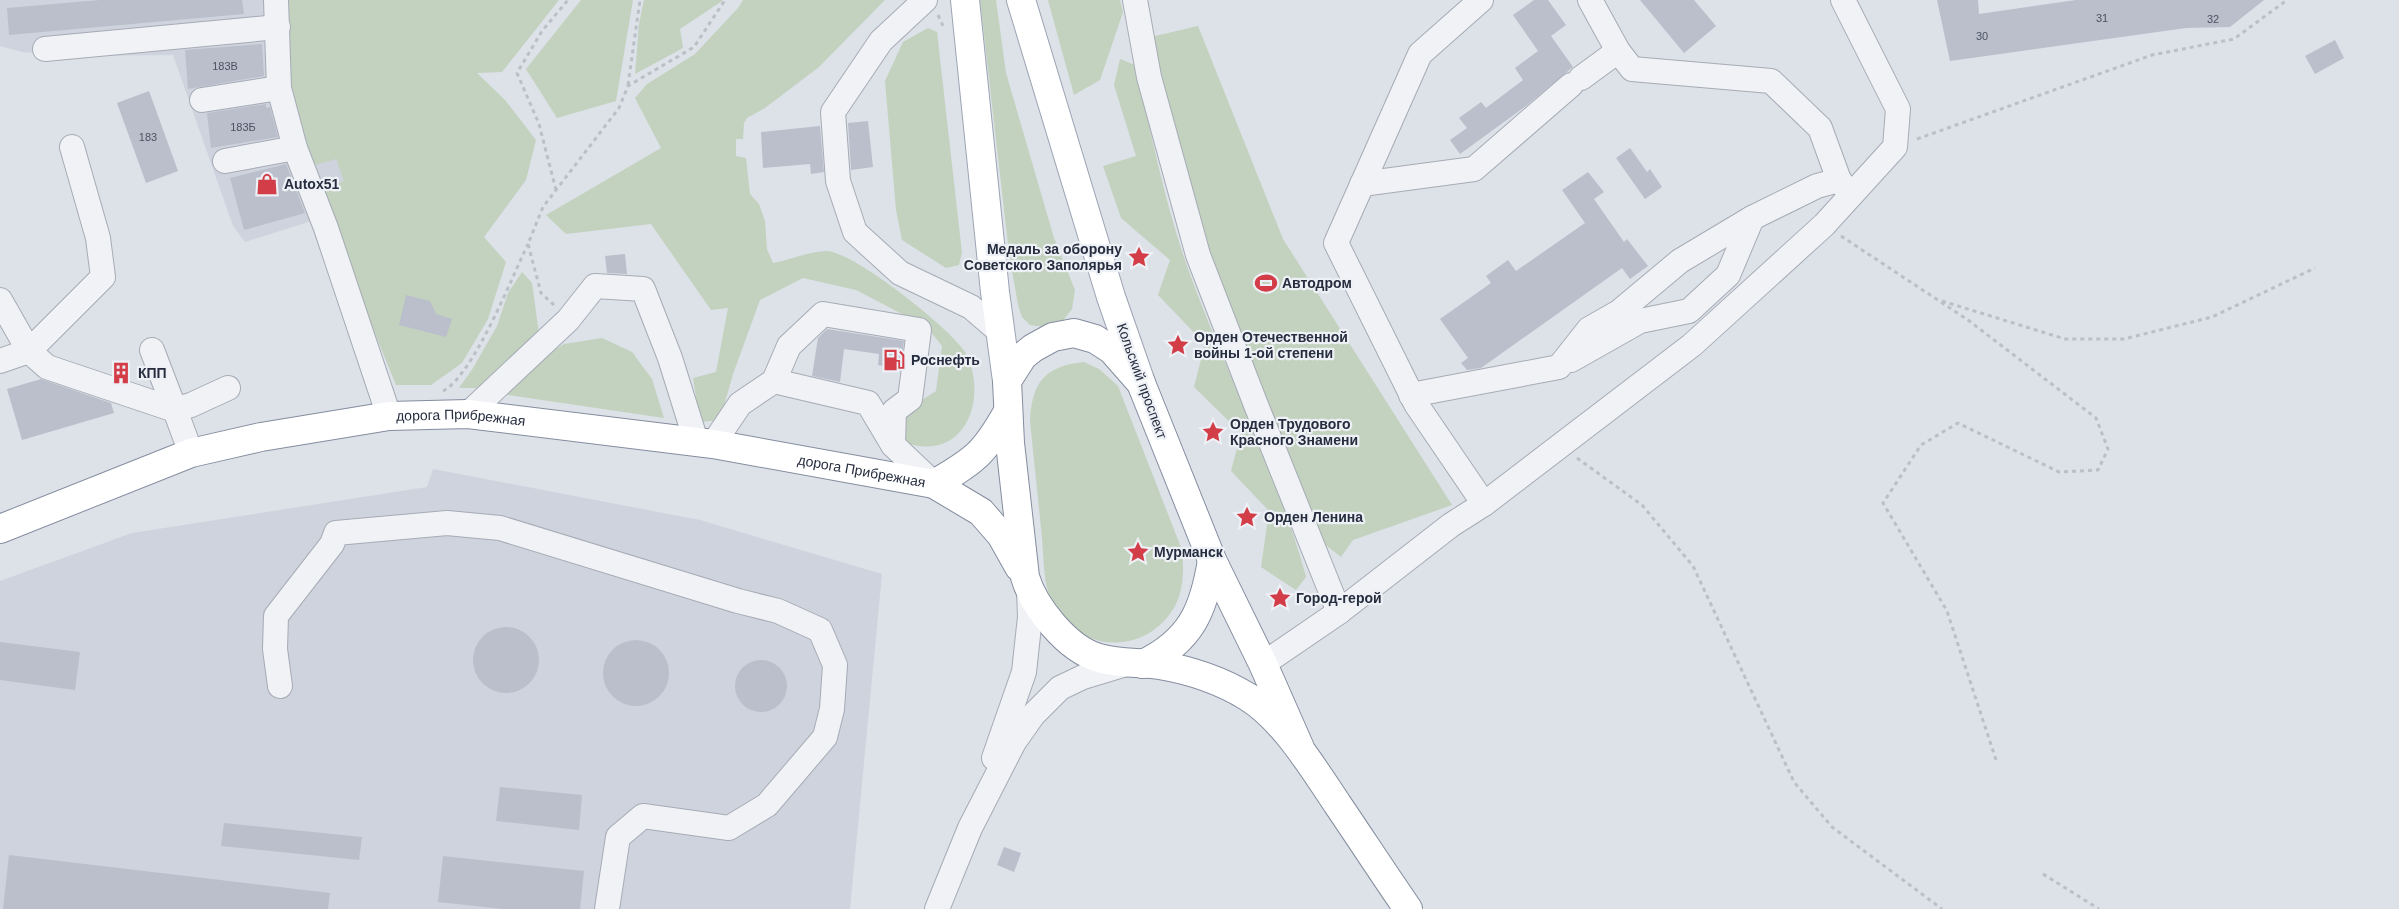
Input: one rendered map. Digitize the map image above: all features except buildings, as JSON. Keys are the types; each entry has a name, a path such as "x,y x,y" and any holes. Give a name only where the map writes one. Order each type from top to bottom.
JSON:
{"main road":[{"path":"965,0 1000,332 1007,381 1007,413 1027,584"},
{"name":"Кольский проспект","path":"1021,0 1111,297 1141,384 1212,560 1263,664 1300,748"},
{"path":"1007,381 1023,356 1032,348 1053,337 1074,333 1095,339 1112,350 1141,384"},
{"path":"1007,413 990,443 968,464 934,484 981,512 1002,535 1041,611 1072,642 1097,658 1179,670 1231,688 1256,703 1300,748 1408,909"},
{"name":"дорога Прибрежная","path":"0,529 192,453 260,437 388,416 468,414 704,442 934,484"},
{"path":"1134,664 1162,655 1183,636 1197,617 1207,593 1212,560"}],"street":[{"path":"276,0 278,88 295,148 326,228 388,416"},
{"path":"925,0 881,41 833,112 838,181 855,232 900,273 971,307 1000,332"},
{"path":"1135,0 1149,77 1198,255 1256,406 1339,612"},
{"path":"1481,0 1420,54 1336,243 1411,395 1484,504"},
{"path":"1590,0 1618,51 1632,69 1771,81 1820,128 1845,188"},
{"path":"1263,664 1339,612 1451,525 1484,504 1692,345 1824,225 1845,188 1895,147 1898,109 1843,0"},
{"path":"45,49 278,27"},
{"path":"1362,184 1474,169 1576,81 1618,51"},
{"path":"202,100 278,88"},
{"path":"0,361 14,340 102,277 98,238 72,147"},
{"path":"225,161 295,148"},
{"path":"1559,367 1589,330 1618,312 1680,261 1752,218 1817,186 1845,188"},
{"path":"1411,395 1559,367 1640,321 1689,311 1728,275 1752,218"},
{"path":"468,414 568,320 595,286 643,289 704,442 740,404 774,381 789,346 823,314 919,330 910,399 894,411 893,445"},
{"path":"0,300 14,340 46,367 175,410 191,405 228,388"},
{"path":"152,350 192,453"},
{"path":"774,381 868,403 893,445 934,484"},
{"path":"280,686 275,648 276,616 332,544 336,533 447,523 500,528 738,601 778,611 820,630 836,665 832,709 825,737 767,805 729,828 643,816 618,837 607,909"},
{"path":"937,909 972,824 1024,672 1030,617 1027,584"},
{"path":"972,824 1014,742 1032,716 1060,688 1083,677 1134,664"}],"path":[{"path":"556,190 539,124 517,73 542,32 568,0"},
{"path":"440,392 448,388 464,369 490,328 543,207 619,108 628,86 640,0"},
{"path":"628,86 694,47 725,0"},
{"path":"1895,147 2152,55 2234,39 2287,0"},
{"path":"1824,225 1968,320 2096,418 2108,449 2098,470 2059,472 1958,423 1921,445 1883,503 1947,611 1997,763"},
{"path":"528,244 541,293 568,320"},
{"path":"1937,299 2065,339 2124,339 2212,317 2315,268"},
{"path":"1561,446 1642,505 1693,566 1794,782 1832,827 1942,909"},
{"path":"2043,874 2100,909"}],"shaded area":[{"path":"0,0 279,0 345,181 327,216 245,242 233,226 173,55 79,56 22,52 0,46"},
{"path":"433,469 700,520 882,574 850,909 0,909 0,581 132,533 427,487"}],"green space":[{"path":"279,0 559,0 502,72 477,73 505,100 536,140 526,180 484,237 506,262 488,319 462,363 431,385 396,385 327,216 319,191 344,181 336,159 311,166 287,101"},
{"path":"581,0 633,0 616,101 557,118 526,69"},
{"path":"644,0 722,1 680,29 683,48 635,74 639,24"},
{"path":"743,0 885,0 819,67 765,108 747,118 744,123 743,139 736,139 736,156 746,158 750,194 759,204 765,221 767,249 773,263 825,251 838,254 877,276 899,292 941,326 965,352 973,374 974,398 967,421 961,431 947,442 935,446 917,446 905,442 902,432 901,424 908,411 936,391 942,346 927,327 856,290 803,278 760,300 733,374 720,420 700,422 693,378 716,372 728,308 711,310 651,224 566,234 546,215 661,148 635,98 647,84 695,54 738,8"},
{"path":"980,0 996,0 1006,73 1054,238 1075,290 1072,309 1062,322 1044,327 1030,325 1022,317 1018,305 1009,253"},
{"path":"1048,0 1120,0 1123,12 1100,80 1074,95"},
{"name":"Автодром","path":"1198,26 1283,239 1452,505 1353,540 1341,557 1322,542 1212,263 1151,37"},
{"path":"928,28 937,32 962,253 959,265 946,268 902,240 896,210 885,81 903,42"},
{"path":"1120,59 1135,65 1165,191 1187,266 1265,459 1294,537 1306,577 1296,590 1261,567 1269,511 1231,471 1241,433 1194,387 1205,344 1158,295 1170,260 1121,218 1103,166 1136,156 1114,85"},
{"path":"522,272 532,283 539,334 488,388 459,388 497,326 508,293"},
{"path":"602,338 632,352 652,379 664,418 495,393 535,362 564,344"},
{"path":"1084,362 1099,369 1118,386 1182,550 1183,578 1175,606 1163,622 1148,634 1131,641 1113,642 1096,640 1079,632 1065,620 1053,604 1047,589 1030,421 1031,407 1038,386 1050,372 1059,367"}],"place":[{"name":"Autox51","path":"267,184"},
{"name":"Медаль за оборону Советского Заполярья","path":"1139,257"},
{"name":"Автодром","path":"1266,283"},
{"name":"Орден Отечественной войны 1-ой степени","path":"1178,345"},
{"name":"Роснефть","path":"894,360"},
{"name":"КПП","path":"121,373"},
{"name":"Орден Трудового Красного Знамени","path":"1213,432"},
{"name":"Орден Ленина","path":"1247,517"},
{"name":"Мурманск","path":"1138,552"},
{"name":"Город-герой","path":"1280,598"}]}
